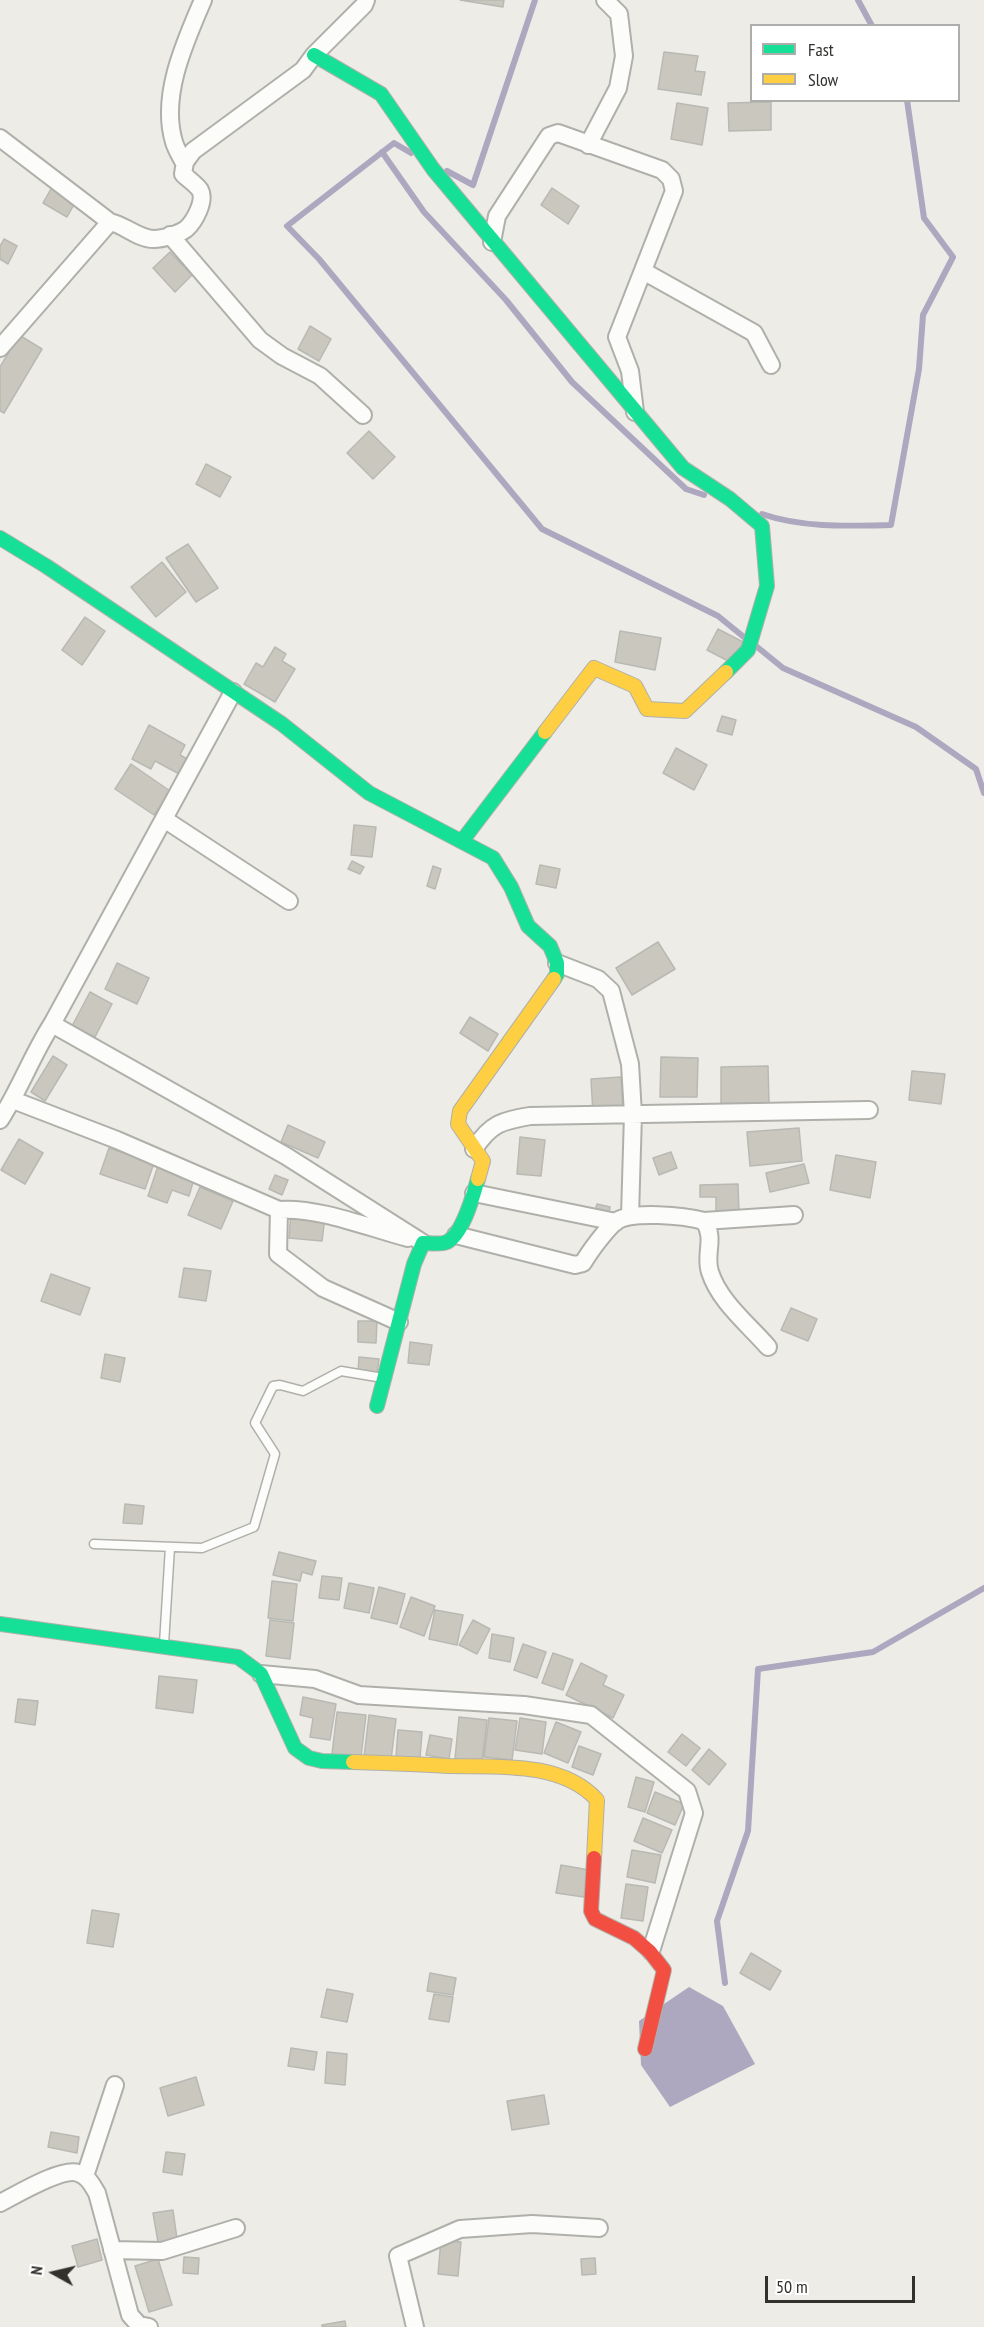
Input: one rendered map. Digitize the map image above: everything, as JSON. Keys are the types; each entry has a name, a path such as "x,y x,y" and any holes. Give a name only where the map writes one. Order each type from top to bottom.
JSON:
{"street":[{"path":"0,138 110,222 125,226 140,236 154,239 187,228 202,200 200,190 183,174 184,163 174,142 170,108 177,61 203,0"},
{"path":"184,163 193,151 303,70 314,55 364,5 366,0"},
{"path":"588,145 618,88 624,56 619,14 605,0"},
{"path":"314,55 381,94 433,169 683,468 730,499 762,526 767,586 748,650 685,711 647,709 635,686 594,668 462,841"},
{"path":"492,242 497,216 549,136 558,134 662,170 671,179 674,191 617,337 630,371 635,413"},
{"path":"0,348 110,222"},
{"path":"171,235 260,340 282,356 320,376 363,415"},
{"path":"643,271 754,333 771,365"},
{"path":"0,538 282,724 369,793 493,858 511,887 528,926 550,946 556,963 557,975 460,1111 458,1124 483,1161 480,1177 456,1235 447,1242 423,1243 326,1216 294,1209 279,1210 117,1140 13,1100"},
{"path":"0,1120 13,1100 33,1055 233,692"},
{"path":"164,819 290,900"},
{"path":"456,1235 575,1265 583,1263 623,1219 633,1114 630,1064 611,991 598,979 556,963"},
{"path":"52,1024 286,1156 423,1243"},
{"path":"474,1149 484,1133 501,1121 530,1116 869,1110"},
{"path":"474,1193 623,1219 688,1218 704,1221 794,1215"},
{"path":"279,1210 278,1254 323,1288 399,1322"},
{"path":"704,1221 710,1230 709,1270 721,1294 768,1347"},
{"path":"376,1406 414,1264 423,1243"},
{"path":"0,1624 237,1657 261,1674 295,1748 309,1758 322,1761 520,1768 537,1770 590,1789 597,1800 591,1911 595,1919 620,1928 651,1951 664,1970 645,2049"},
{"path":"261,1674 315,1679 359,1695 524,1705 591,1715 687,1791 694,1813 651,1951"},
{"path":"85,2176 115,2085"},
{"path":"0,2203 64,2172 76,2172 85,2176 97,2193 130,2315 139,2325 149,2327"},
{"path":"415,2327 398,2256 460,2229 532,2224 599,2228"},
{"path":"112,2250 162,2251 236,2228"}],"lane":[{"path":"94,1544 202,1548 254,1527 275,1454 255,1423 273,1386 280,1385 303,1391 340,1371 384,1378"},
{"path":"164,1647 170,1547"}],"shaded area":[{"path":"689,1987 723,2006 755,2064 670,2107 641,2065 639,2021"}],"building":[{"path":"460,0 504,0 503,7"},
{"path":"664,52 698,56 695,71 705,72 701,95 658,89"},
{"path":"771,102 771,130 729,131 728,103"},
{"path":"677,103 708,108 702,145 671,139"},
{"path":"52,187 76,201 67,217 43,203"},
{"path":"552,188 579,206 568,224 541,205"},
{"path":"4,239 17,246 8,264 0,259 0,246"},
{"path":"170,252 192,275 175,292 153,268"},
{"path":"310,326 331,339 319,361 298,349"},
{"path":"19,335 42,349 4,413 0,411 0,367"},
{"path":"369,431 395,457 373,479 347,453"},
{"path":"206,464 231,477 220,497 196,484"},
{"path":"188,544 218,588 196,602 166,558"},
{"path":"162,562 186,592 156,617 131,587"},
{"path":"85,617 105,631 82,665 62,650"},
{"path":"718,629 743,642 732,663 707,650"},
{"path":"620,631 661,638 655,670 615,662"},
{"path":"275,647 286,654 282,661 295,669 275,702 244,684 256,663 263,667"},
{"path":"722,716 736,720 732,735 717,731"},
{"path":"149,725 185,745 180,755 191,761 183,776 155,761 151,769 132,759"},
{"path":"676,748 707,765 694,790 663,773"},
{"path":"131,764 170,791 154,815 115,789"},
{"path":"354,825 376,827 372,857 351,855"},
{"path":"352,861 364,867 360,874 348,869"},
{"path":"540,865 560,869 556,888 536,884"},
{"path":"433,866 441,869 435,889 427,886"},
{"path":"658,942 675,969 632,995 616,968"},
{"path":"117,963 149,978 137,1004 105,989"},
{"path":"90,992 112,1004 95,1037 72,1026"},
{"path":"470,1017 498,1034 488,1051 460,1033"},
{"path":"53,1056 67,1065 45,1101 31,1092"},
{"path":"661,1057 698,1058 697,1097 660,1097"},
{"path":"768,1066 769,1103 721,1104 721,1067"},
{"path":"912,1071 945,1074 941,1104 909,1100"},
{"path":"621,1077 623,1112 593,1114 591,1079"},
{"path":"288,1125 325,1142 318,1158 281,1142"},
{"path":"799,1128 802,1161 750,1166 747,1132"},
{"path":"520,1137 545,1140 541,1176 517,1174"},
{"path":"19,1139 43,1153 25,1184 1,1170"},
{"path":"109,1148 154,1163 145,1189 100,1174"},
{"path":"671,1152 677,1168 659,1175 653,1158"},
{"path":"836,1155 876,1162 870,1198 830,1190"},
{"path":"804,1164 809,1183 770,1192 766,1173"},
{"path":"158,1166 194,1179 189,1196 172,1190 167,1203 148,1196"},
{"path":"275,1175 288,1180 282,1195 269,1189"},
{"path":"738,1184 739,1213 716,1213 716,1197 700,1197 700,1185"},
{"path":"200,1187 233,1201 221,1229 188,1215"},
{"path":"597,1204 610,1207 608,1218 594,1215"},
{"path":"291,1213 325,1217 322,1241 289,1238"},
{"path":"184,1268 211,1271 206,1301 179,1297"},
{"path":"51,1274 90,1288 80,1315 41,1301"},
{"path":"791,1308 817,1319 808,1341 781,1330"},
{"path":"358,1321 377,1321 376,1343 358,1342"},
{"path":"410,1342 432,1345 429,1365 408,1363"},
{"path":"105,1354 125,1358 120,1382 101,1378"},
{"path":"359,1357 379,1359 377,1374 358,1372"},
{"path":"125,1504 144,1506 142,1524 123,1523"},
{"path":"279,1552 316,1561 312,1575 302,1572 300,1581 273,1575"},
{"path":"322,1576 342,1578 339,1600 319,1598"},
{"path":"272,1581 297,1584 293,1621 268,1618"},
{"path":"349,1583 374,1588 369,1613 344,1608"},
{"path":"379,1587 405,1594 397,1624 371,1618"},
{"path":"411,1597 435,1606 424,1636 400,1627"},
{"path":"435,1610 463,1615 457,1645 429,1639"},
{"path":"270,1620 294,1623 290,1659 266,1656"},
{"path":"473,1620 490,1629 477,1654 459,1645"},
{"path":"492,1634 514,1638 510,1662 489,1658"},
{"path":"523,1644 546,1652 537,1678 514,1670"},
{"path":"553,1653 573,1660 563,1690 542,1683"},
{"path":"581,1663 607,1676 603,1685 624,1695 613,1718 566,1695"},
{"path":"159,1676 197,1680 193,1713 156,1708"},
{"path":"303,1697 336,1704 330,1740 310,1737 313,1718 300,1715"},
{"path":"18,1699 38,1701 35,1725 15,1722"},
{"path":"337,1712 366,1715 361,1757 332,1754"},
{"path":"369,1715 396,1719 391,1760 364,1757"},
{"path":"459,1717 487,1720 482,1762 455,1759"},
{"path":"489,1718 517,1721 512,1760 484,1757"},
{"path":"520,1718 546,1722 542,1754 515,1750"},
{"path":"556,1722 581,1732 568,1763 544,1753"},
{"path":"398,1730 422,1732 420,1758 396,1756"},
{"path":"682,1734 700,1748 686,1766 668,1752"},
{"path":"430,1735 452,1739 449,1759 426,1755"},
{"path":"579,1746 601,1754 593,1775 572,1767"},
{"path":"709,1749 726,1764 709,1785 692,1770"},
{"path":"636,1777 654,1782 645,1812 628,1807"},
{"path":"655,1792 684,1804 675,1825 647,1813"},
{"path":"643,1818 672,1830 662,1853 634,1841"},
{"path":"632,1850 661,1855 655,1883 627,1877"},
{"path":"561,1865 589,1870 584,1897 556,1893"},
{"path":"626,1884 648,1887 643,1921 621,1918"},
{"path":"92,1910 119,1914 113,1947 87,1943"},
{"path":"751,1953 781,1971 770,1990 740,1973"},
{"path":"430,1973 456,1978 453,1995 427,1991"},
{"path":"327,1989 353,1994 347,2022 321,2017"},
{"path":"434,1994 453,1997 449,2022 429,2019"},
{"path":"291,2048 317,2052 314,2070 288,2066"},
{"path":"327,2052 347,2054 345,2085 325,2083"},
{"path":"196,2077 204,2105 168,2116 160,2088"},
{"path":"544,2095 549,2124 512,2130 507,2101"},
{"path":"51,2132 79,2137 77,2153 48,2147"},
{"path":"166,2152 185,2154 182,2175 163,2172"},
{"path":"173,2210 177,2239 158,2242 153,2213"},
{"path":"97,2239 102,2260 78,2267 72,2246"},
{"path":"441,2240 461,2242 458,2276 438,2274"},
{"path":"184,2257 199,2258 198,2274 183,2273"},
{"path":"595,2258 596,2274 582,2275 581,2259"},
{"path":"158,2259 172,2305 149,2312 135,2266"},
{"path":"345,2321 346,2327 322,2327 322,2325"}],"waterway":[{"path":"447,171 473,185 535,0"},
{"path":"858,0 871,24"},
{"path":"762,514 809,524 891,525 919,369 923,315 953,257 924,218 907,102"},
{"path":"411,153 394,143 287,226 319,259 542,529 718,616 745,638"},
{"path":"382,152 424,212 506,300 572,382 686,489 704,495"},
{"path":"756,646 783,668 916,727 976,769 984,793"},
{"path":"725,1983 717,1921 748,1831 758,1669 873,1652 984,1588"}],"traffic: fast":[{"path":"314,55 381,94 433,169 683,468 730,499 762,526 767,586 748,650 726,672"},
{"path":"0,538 46,566 282,724 369,793 493,858 511,887 528,926 550,946 557,963 557,974 554,979"},
{"path":"462,841 545,732"},
{"path":"377,1406 414,1264 423,1243 438,1244 453,1238 467,1214 478,1179"},
{"path":"0,1624 238,1657 261,1674 295,1748 309,1758 322,1761 353,1762"}],"traffic: slow":[{"path":"545,732 594,668 635,686 647,709 685,711 726,672"},
{"path":"478,1179 483,1161 458,1124 460,1111 554,979"},
{"path":"353,1762 508,1767 547,1772 566,1778 583,1787 597,1800 594,1858"}],"traffic: jam":[{"path":"594,1858 591,1911 595,1919 634,1938 650,1952 664,1970 645,2049"}]}
